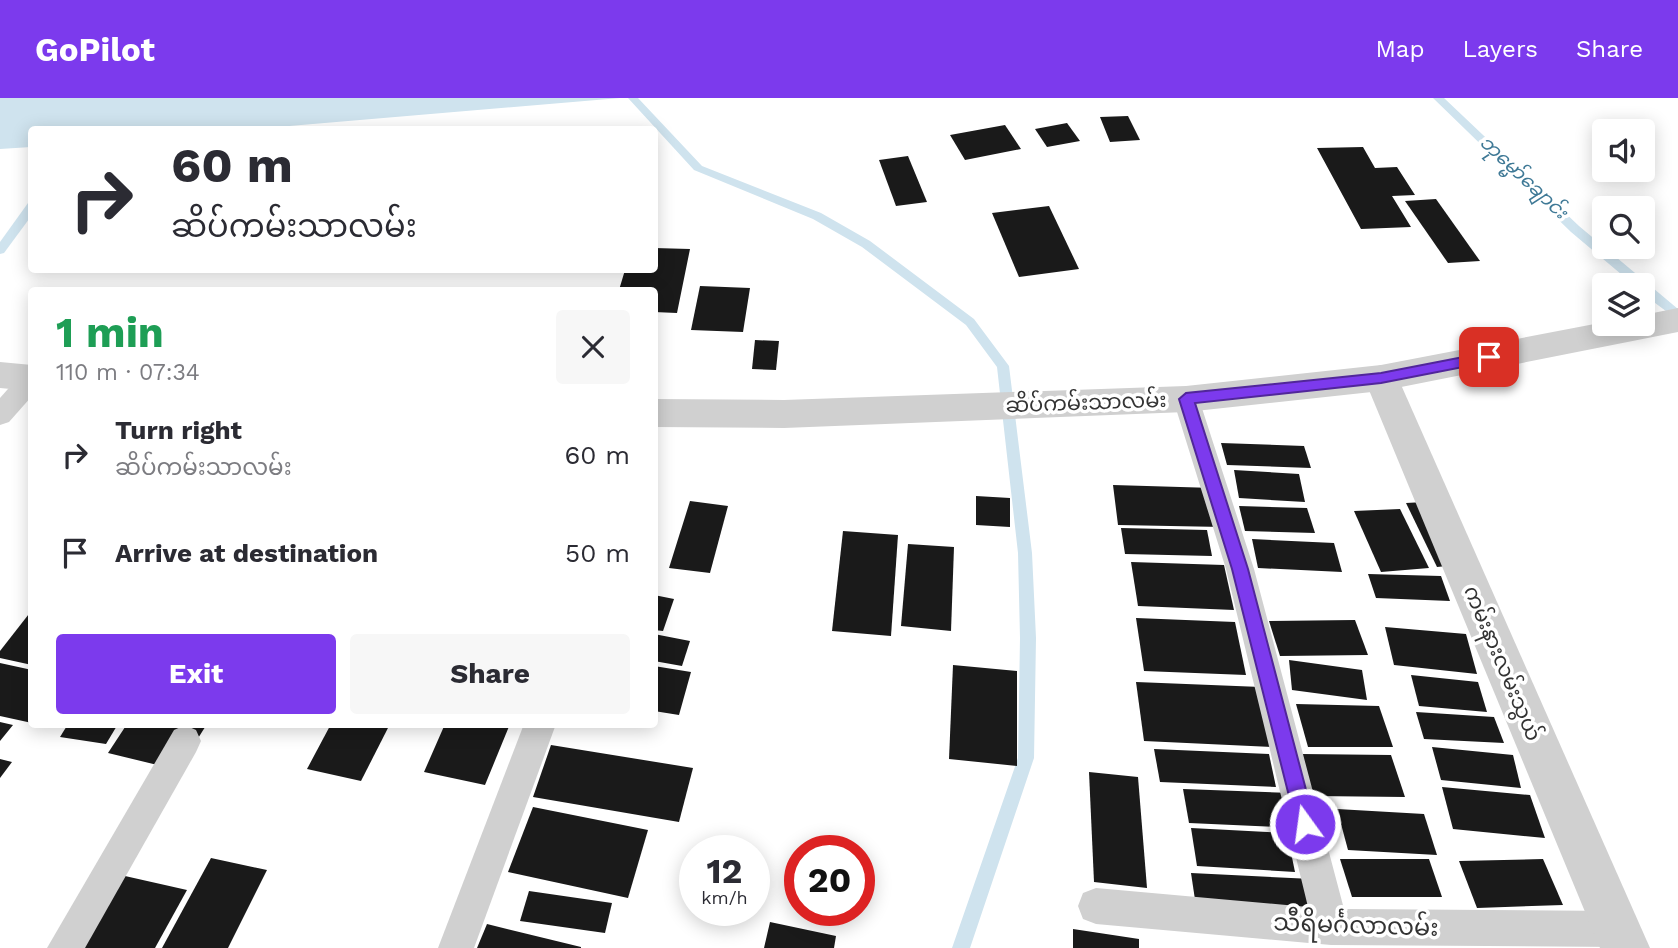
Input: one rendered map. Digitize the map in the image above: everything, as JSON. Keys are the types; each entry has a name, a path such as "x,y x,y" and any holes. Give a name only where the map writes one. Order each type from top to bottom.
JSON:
{"street":[{"name":"ဆိပ်ကမ်းသာလမ်း","path":"658,413 784,414 1186,399 1381,378 1678,320"},
{"path":"0,375 28,378"},
{"name":"ကမ်းနားလမ်းသွယ်","path":"1381,378 1621,939"}],"lane":[{"path":"0,415 28,384"},
{"path":"1186,399 1240,569 1331,927"},
{"path":"456,948 538,728"},
{"path":"65,948 185,741"},
{"name":"သီရိမင်္ဂလာလမ်း","path":"1096,906 1331,927 1621,939"}],"water":[{"path":"0,98 620,98 289,126 28,126 28,147 0,149"}],"building":[{"path":"1128,116 1140,140 1110,142 1100,117"},
{"path":"1067,123 1080,141 1047,147 1035,129"},
{"path":"1005,125 1021,149 965,160 950,135"},
{"path":"1363,147 1375,168 1397,167 1415,195 1392,196 1411,227 1361,229 1317,148"},
{"path":"908,156 927,202 896,206 879,160"},
{"path":"1436,199 1480,261 1448,263 1405,201"},
{"path":"1049,206 1079,269 1019,277 992,213"},
{"path":"658,248 690,249 677,313 658,312 658,287 620,287 624,273 658,273"},
{"path":"700,286 750,288 743,332 691,330"},
{"path":"755,340 779,341 776,370 752,369"},
{"path":"1221,443 1304,446 1311,468 1227,465"},
{"path":"1234,470 1299,474 1305,502 1239,498"},
{"path":"1113,485 1214,488 1223,527 1118,525"},
{"path":"976,496 1010,498 1010,527 976,525"},
{"path":"690,501 728,506 710,573 669,568"},
{"path":"1424,502 1457,565 1437,567 1406,503"},
{"path":"1239,506 1307,508 1315,533 1245,531"},
{"path":"1400,509 1429,568 1381,572 1354,511"},
{"path":"1121,528 1207,530 1212,556 1125,554"},
{"path":"843,531 898,535 891,636 832,631"},
{"path":"1252,539 1334,543 1342,572 1258,568"},
{"path":"908,544 954,547 951,631 901,626"},
{"path":"1131,562 1224,565 1234,610 1138,606"},
{"path":"1368,574 1441,576 1450,601 1376,598"},
{"path":"658,596 674,599 663,631 658,630"},
{"path":"28,615 28,664 0,658 0,651"},
{"path":"1136,618 1235,622 1246,675 1144,671"},
{"path":"1355,620 1368,655 1280,656 1269,621"},
{"path":"1385,627 1466,634 1477,674 1394,665"},
{"path":"658,635 690,641 682,666 658,662"},
{"path":"1289,660 1362,670 1367,700 1292,690"},
{"path":"0,663 28,669 28,722 0,716"},
{"path":"953,665 1017,671 1017,766 949,759"},
{"path":"658,667 691,672 679,715 658,712"},
{"path":"1411,675 1478,682 1487,712 1419,706"},
{"path":"1136,682 1261,687 1274,747 1144,741"},
{"path":"1296,704 1379,706 1393,747 1308,747"},
{"path":"1416,712 1494,717 1504,743 1424,739"},
{"path":"0,722 13,725 0,741"},
{"path":"66,728 116,728 106,744 60,737"},
{"path":"124,728 204,728 178,770 108,753"},
{"path":"329,728 388,728 361,781 307,769"},
{"path":"443,728 508,728 485,785 424,772"},
{"path":"551,745 693,768 679,822 533,797"},
{"path":"1432,747 1513,755 1521,788 1441,780"},
{"path":"1154,749 1269,754 1276,787 1160,782"},
{"path":"1302,754 1391,755 1405,797 1313,796"},
{"path":"0,759 12,762 0,778"},
{"path":"1089,772 1138,777 1147,888 1094,882"},
{"path":"1442,787 1530,795 1545,838 1453,829"},
{"path":"1183,789 1291,793 1299,828 1189,823"},
{"path":"533,807 648,830 628,898 508,872"},
{"path":"1337,809 1424,814 1437,855 1348,850"},
{"path":"1191,828 1287,833 1295,872 1197,866"},
{"path":"211,858 267,870 228,948 162,948"},
{"path":"1340,859 1429,859 1442,897 1352,897"},
{"path":"1543,859 1563,905 1477,908 1459,861"},
{"path":"1191,873 1312,879 1321,919 1197,913"},
{"path":"125,876 187,890 155,948 83,948"},
{"path":"529,891 612,903 605,933 520,921"},
{"path":"770,922 836,936 834,948 764,948"},
{"path":"487,924 581,947 581,948 477,948"},
{"path":"1073,929 1139,939 1139,948 1073,948"}],"waterway":[{"path":"633,98 698,168 817,216 866,244 970,322 1003,366 1025,553 1028,638 1026,758 961,948"},
{"name":"ဘုမ္မော်ချောင်း","path":"1438,98 1575,229 1627,273"},
{"path":"0,250 28,212"},
{"name":"ဘုမ္မော်ချောင်း","path":"1655,297 1678,316"}],"route":[{"path":"1305,824 1240,569 1186,399 1381,378 1489,357"}]}
